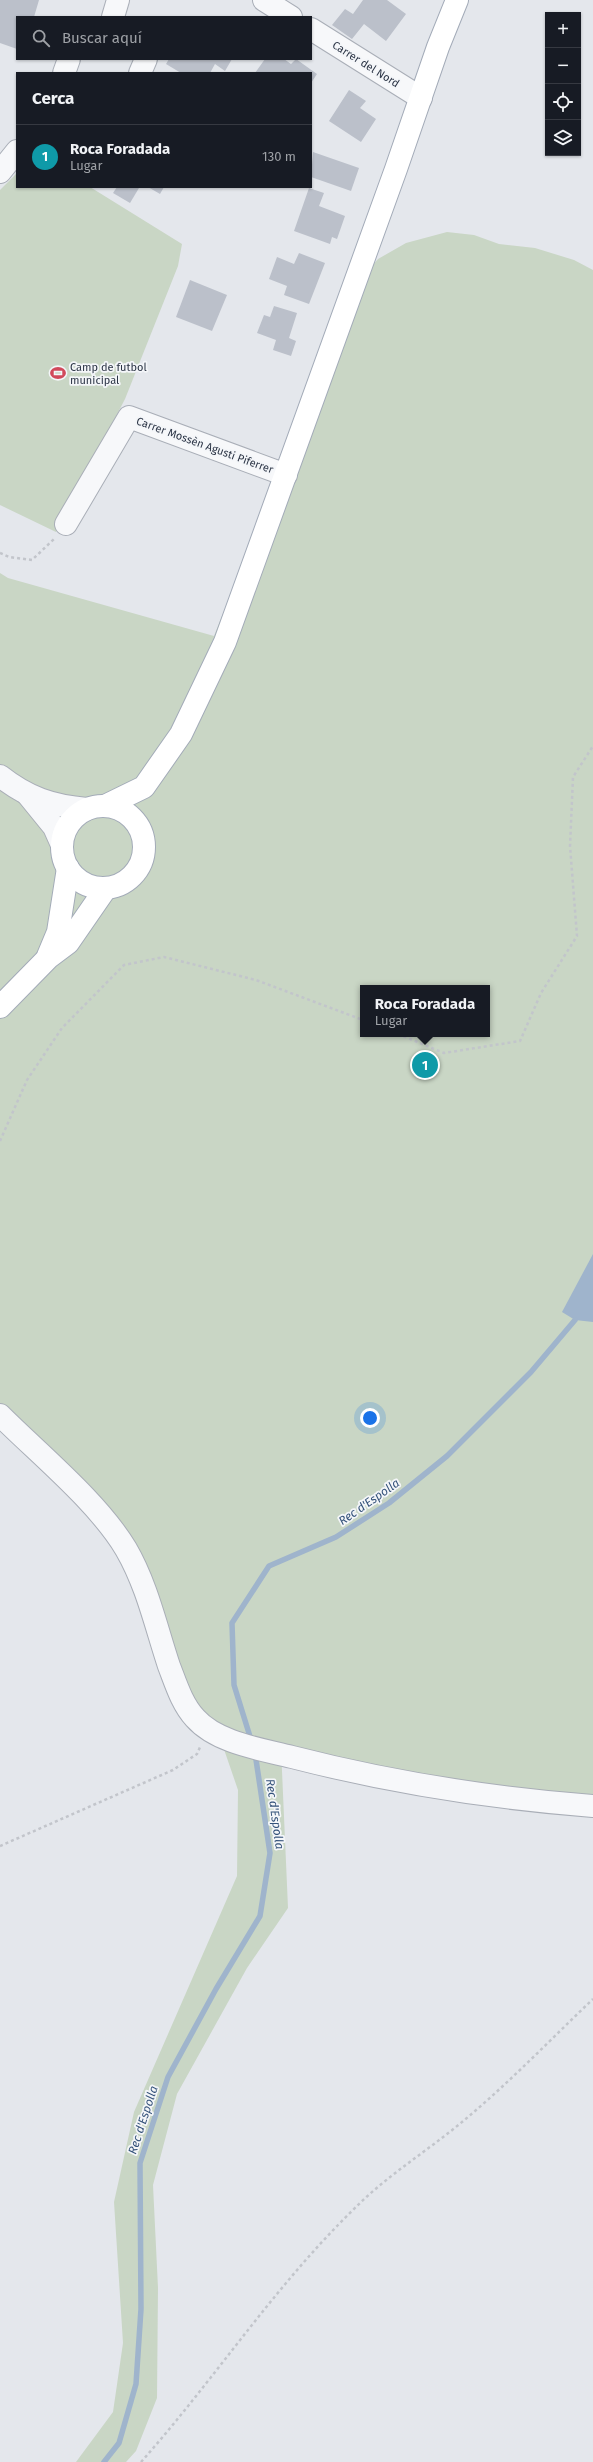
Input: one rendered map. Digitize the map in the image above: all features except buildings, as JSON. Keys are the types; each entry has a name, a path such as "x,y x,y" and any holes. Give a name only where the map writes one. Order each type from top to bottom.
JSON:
{"main road":[{"path":"144,787 96,807 69,823 62,845 63,857 68,868 84,883 106,888 128,880 138,868 144,847 141,832 144,787 181,734 226,642 457,0"},
{"path":"96,807 127,814 141,832"},
{"path":"48,958 58,932 68,868"},
{"path":"0,1007 48,958 68,943 106,888"}],"street":[{"path":"113,16 118,0"},
{"path":"264,0 289,16"},
{"name":"Carrer del Nord","path":"312,30 421,98"},
{"path":"64,72 69,60"},
{"path":"140,72 146,60"},
{"path":"0,172 16,152"},
{"name":"Carrer Mossèn Agusti Piferrer","path":"66,524 130,417 286,475"},
{"path":"0,776 28,795 59,806 96,807"},
{"path":"28,795 54,828 62,845"},
{"path":"0,1415 96,1509 126,1549 149,1603 182,1698 196,1719 209,1730 242,1744 390,1781 480,1795 593,1806"}],"path":[{"path":"0,553 9,557 32,560 46,548 66,524"},
{"path":"405,1037 444,1053 520,1041 541,993 577,936 570,846 573,776 593,746"},
{"path":"0,1141 27,1080 62,1028 124,964 164,957 256,980 360,1019"},
{"path":"0,1846 173,1770 197,1754 209,1730"},
{"path":"141,2462 282,2287 353,2209 402,2167 442,2139 481,2106 593,1999"}],"green space":[{"name":"Camp de futbol municipal","path":"16,174 16,188 92,188 182,244 178,266 125,399 56,532 0,505 0,190"},
{"path":"447,232 474,235 499,244 535,248 574,260 593,270 593,1804 389,1779 281,1748 288,1908 247,1968 177,2094 153,2185 158,2288 157,2398 136,2451 126,2462 76,2462 113,2412 123,2343 114,2202 134,2112 237,1876 238,1790 217,1729 194,1722 121,1542 0,1420 0,573 8,578 214,636 353,288 378,259 406,243"}],"water":[{"path":"593,1254 593,1322 575,1320 562,1312"}],"waterway":[{"name":"Rec d'Espolla","path":"252,1743 234,1685 232,1623 269,1566 336,1537 389,1503 447,1456 531,1372 575,1320"},
{"name":"Rec d'Espolla","path":"104,2462 119,2443 136,2384 141,2309 140,2163 168,2077 216,1989 260,1916 270,1853 255,1753"}],"place":[{"name":"Camp de futbol municipal","path":"58,373"},
{"name":"Roca Foradada","path":"425,1065"}]}
